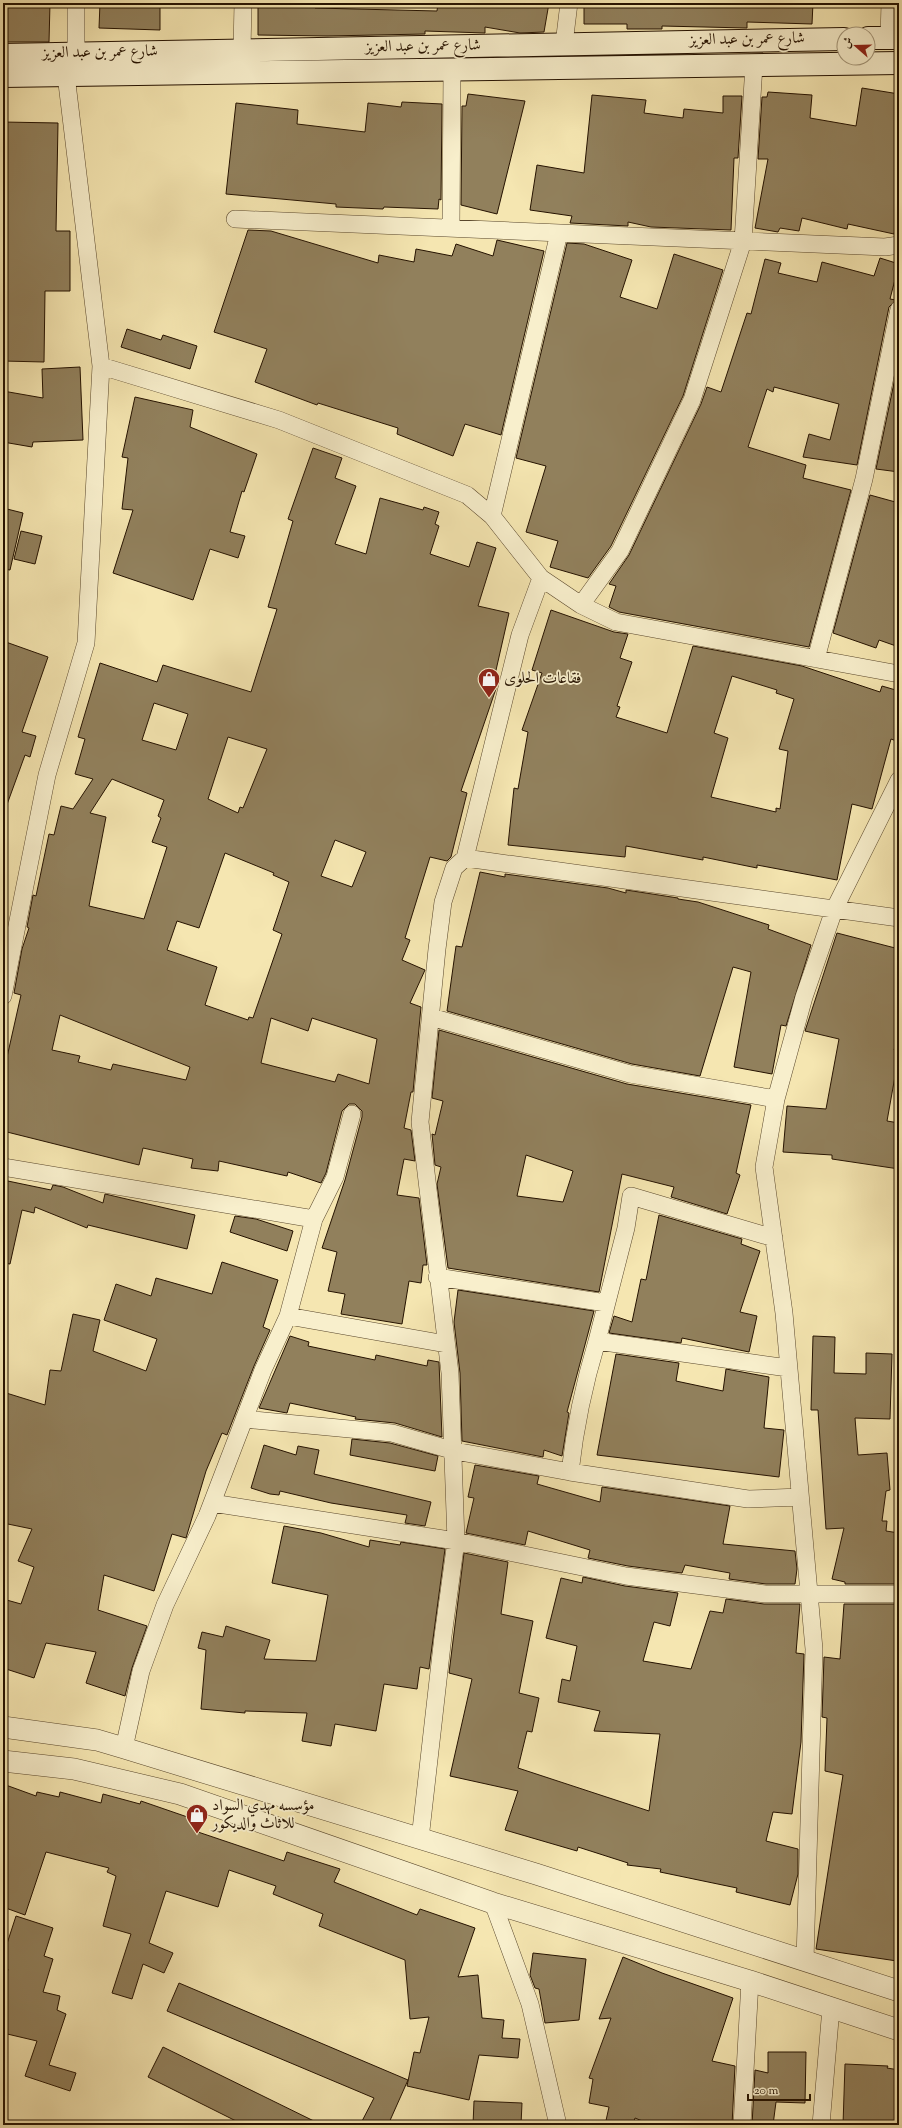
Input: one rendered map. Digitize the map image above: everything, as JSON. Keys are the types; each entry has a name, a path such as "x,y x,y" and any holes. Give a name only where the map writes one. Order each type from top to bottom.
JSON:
{"main road":[{"name":"شارع عمر بن عبد العزيز","path":"3,55 836,39"},
{"path":"3,76 899,63"}],"street":[{"path":"76,3 76,54"},
{"path":"242,50 243,3"},
{"path":"564,44 569,3"},
{"path":"885,38 890,3"},
{"path":"582,605 620,551 692,400 744,240 754,65"},
{"path":"451,228 452,69"},
{"path":"3,996 47,774 86,643 101,366 66,75"},
{"path":"235,219 885,247 899,245"},
{"path":"492,516 559,233"},
{"path":"816,659 864,479 899,309"},
{"path":"101,366 279,420 467,496 492,516 541,578 582,605 616,622 899,674"},
{"path":"420,1839 443,1636 456,1541 455,1451 450,1373 437,1277 420,1122 443,902 454,868 465,858 520,635 541,578"},
{"path":"805,1961 814,1649 788,1368 774,1238 764,1168 776,1099 804,997 834,910 899,780"},
{"path":"465,858 899,918"},
{"path":"431,1017 630,1074 776,1099"},
{"path":"124,1748 141,1671 165,1605 212,1503 263,1370 288,1316 314,1219 335,1177 352,1114"},
{"path":"3,1167 314,1219"},
{"path":"570,1472 573,1442 585,1382 626,1228 631,1196 774,1238"},
{"path":"437,1277 606,1303"},
{"path":"288,1316 446,1344"},
{"path":"597,1341 788,1368"},
{"path":"244,1419 392,1433 455,1451 570,1472 748,1498 800,1497"},
{"path":"212,1503 456,1541 626,1576 765,1594 899,1594"},
{"path":"3,1727 97,1740 420,1839 899,1991"},
{"path":"3,1761 74,1769 180,1794 493,1903 750,1981 899,2030"},
{"path":"493,1903 530,2004 558,2125"},
{"path":"742,2125 750,1981"},
{"path":"821,2125 831,2008"}],"building":[{"path":"7,3 50,3 49,42 6,42"},
{"path":"100,3 160,3 160,30 99,28"},
{"path":"258,3 315,3 315,8 437,11 438,3 549,3 544,32 520,33 485,27 485,33 425,31 425,34 327,36 258,35"},
{"path":"584,3 813,3 812,24 747,22 747,28 662,26 662,29 627,29 627,24 584,24"},
{"path":"862,88 899,94 899,209 894,234 848,224 847,229 802,218 799,231 780,228 778,232 755,228 768,159 758,159 762,97 767,97 768,92 812,95 810,118 856,126"},
{"path":"468,94 525,101 497,214 461,205 462,106 466,106"},
{"path":"592,95 646,100 644,113 683,118 684,109 723,113 723,96 742,96 738,158 734,158 731,230 651,227 628,222 628,226 570,223 572,216 530,210 537,165 584,173"},
{"path":"402,102 442,104 441,200 439,199 438,209 336,207 336,204 226,194 236,103 298,110 297,124 365,132 368,103 401,107"},
{"path":"3,122 58,123 56,231 70,231 70,291 45,291 44,362 3,361"},
{"path":"248,230 271,231 378,263 379,255 414,262 416,249 452,256 456,244 493,256 497,240 544,251 501,435 465,424 453,456 397,434 398,428 318,403 317,405 255,382 267,349 214,332"},
{"path":"567,243 584,244 632,260 620,297 657,309 674,254 723,270 683,396 611,546 588,578 550,567 558,541 526,532 546,466 516,458"},
{"path":"880,258 899,264 890,299 896,300 889,307 857,465 803,457 809,434 830,440 839,404 774,387 773,392 767,389 748,447 806,465 803,478 851,490 809,647 619,612 609,607 616,586 609,584 629,555 701,404 707,387 721,392 747,313 751,314 765,259 781,263 778,273 817,282 822,262 874,276"},
{"path":"127,329 161,340 163,335 197,346 190,369 121,347"},
{"path":"899,359 899,472 876,469"},
{"path":"80,367 83,440 33,442 32,447 3,442 3,391 43,398 42,369"},
{"path":"135,397 193,410 190,427 257,454 244,492 242,491 230,532 245,536 238,558 210,549 193,600 113,573 133,510 122,509 128,458 122,457"},
{"path":"313,448 342,458 335,478 356,486 335,544 366,554 380,498 423,510 424,507 439,512 435,524 439,526 430,554 469,567 477,542 496,548 478,606 509,613 494,679 499,680 461,791 467,793 451,857 447,861 430,857 405,938 410,940 402,960 425,970 410,1003 421,1007 413,1092 411,1092 404,1128 411,1130 415,1161 404,1159 397,1195 419,1198 427,1265 423,1265 421,1283 409,1281 402,1324 341,1314 345,1294 328,1291 337,1252 322,1248 345,1180 362,1117 362,1111 355,1104 349,1104 342,1111 326,1173 321,1183 288,1172 287,1176 219,1161 218,1171 191,1168 193,1159 143,1148 139,1165 3,1131 3,1075 21,995 14,993 22,949 29,928 27,927 33,895 36,896 49,834 54,835 61,806 73,809 93,779 75,774 85,739 78,737 100,663 157,682 163,665 251,692 277,609 268,607 293,521 288,519","holes":["154,703 188,714 176,750 142,740","228,737 267,749 243,808 240,807 238,813 208,799","112,779 164,800 158,816 161,818 152,842 167,847 144,919 89,906 106,817 90,813","335,840 366,852 352,887 321,876","225,853 274,873 273,875 289,882 273,930 282,934 253,1018 249,1017 248,1020 205,1005 217,967 167,950 177,921 199,928","60,1015 190,1067 186,1080 113,1064 111,1070 78,1062 80,1056 52,1050","271,1018 308,1031 312,1018 377,1039 369,1084 338,1074 335,1082 261,1063"]},
{"path":"870,495 899,503 899,647 879,640 876,648 833,633"},
{"path":"3,508 23,513 10,570 3,569"},
{"path":"21,531 42,536 35,564 14,559"},
{"path":"551,610 614,632 628,634 620,658 632,662 617,706 620,707 616,717 667,733 693,646 802,666 880,692 882,686 899,691 899,742 891,739 872,809 852,804 837,880 757,865 757,868 703,857 703,860 626,846 625,857 508,845 514,788 518,789 528,732 522,730 542,673 532,670","holes":["732,676 777,690 776,693 794,699 779,749 788,751 780,809 776,808 776,812 711,797 728,738 714,733"]},
{"path":"3,641 48,657 22,732 36,736 30,757 25,755 5,810 3,809"},
{"path":"480,872 505,877 505,874 608,888 626,893 626,890 698,902 769,925 768,929 811,945 786,1026 781,1025 772,1074 734,1067 751,972 733,967 700,1076 632,1064 447,1011 456,946 462,947"},
{"path":"837,933 899,949 899,1033 894,1050 899,1051 899,1054 887,1121 899,1123 899,1169 832,1159 832,1155 783,1152 787,1106 826,1109 839,1039 805,1031"},
{"path":"439,1030 627,1084 751,1105 736,1173 740,1175 727,1214 671,1197 674,1187 622,1174 599,1292 448,1268 437,1184 441,1167 435,1165 432,1134 435,1135 443,1101 432,1098","holes":["526,1155 573,1171 563,1202 517,1196"]},
{"path":"3,1180 51,1190 53,1185 63,1187 103,1203 105,1194 195,1215 187,1249 88,1225 87,1228 35,1207 34,1213 22,1210 10,1264 3,1263"},
{"path":"659,1215 742,1239 741,1244 760,1251 740,1312 757,1316 749,1352 682,1338 681,1343 609,1333 614,1316 632,1322 641,1279 646,1280"},
{"path":"235,1216 256,1219 293,1231 287,1251 230,1232"},
{"path":"222,1262 278,1280 263,1327 270,1330 227,1435 222,1433 206,1471 186,1538 172,1534 154,1591 104,1575 98,1610 147,1626 132,1668 125,1696 86,1683 96,1652 46,1643 34,1678 3,1668 3,1599 21,1604 34,1567 18,1561 32,1529 3,1523 3,1392 45,1405 50,1370 61,1371 73,1314 100,1320 93,1351 146,1371 157,1339 104,1320 116,1284 151,1296 156,1278 212,1294"},
{"path":"458,1290 594,1311 567,1412 569,1413 562,1456 544,1450 543,1457 462,1441 460,1373 454,1322"},
{"path":"290,1336 309,1342 308,1346 375,1360 376,1355 427,1366 428,1360 439,1362 442,1437 395,1423 355,1419 356,1417 290,1403 287,1413 259,1408"},
{"path":"813,1336 835,1337 834,1373 866,1374 866,1353 892,1354 890,1419 855,1418 858,1455 887,1453 890,1490 886,1491 882,1521 887,1521 886,1531 899,1533 899,1584 845,1584 845,1582 832,1579 844,1528 826,1529 818,1410 811,1410"},
{"path":"616,1354 679,1363 676,1381 723,1391 726,1369 769,1377 764,1428 784,1430 779,1477 597,1455"},
{"path":"352,1439 390,1443 438,1456 435,1471 350,1455"},
{"path":"264,1445 296,1455 298,1446 319,1450 314,1474 431,1502 425,1526 405,1523 407,1515 331,1503 280,1491 279,1495 270,1494 251,1488"},
{"path":"475,1465 539,1476 537,1484 600,1502 602,1487 730,1506 723,1544 795,1551 797,1569 795,1584 766,1584 729,1579 730,1573 685,1565 682,1573 628,1566 588,1558 590,1550 528,1531 525,1545 466,1533 474,1498 468,1497"},
{"path":"284,1526 321,1533 369,1547 370,1540 400,1545 401,1542 445,1549 429,1669 420,1667 417,1689 384,1684 376,1731 335,1724 331,1746 302,1741 307,1713 245,1711 245,1713 201,1709 206,1650 198,1648 202,1632 223,1637 226,1626 270,1640 264,1659 316,1661 328,1595 272,1583"},
{"path":"464,1553 508,1562 501,1614 533,1621 519,1693 539,1698 532,1732 527,1731 518,1768 649,1811 660,1734 594,1731 600,1711 558,1702 562,1679 570,1681 577,1646 546,1638 561,1578 582,1583 583,1577 625,1586 678,1593 670,1626 654,1622 643,1661 691,1669 710,1611 723,1613 726,1599 764,1604 800,1604 796,1653 804,1654 801,1742 792,1814 773,1812 766,1841 798,1849 798,1874 790,1905 736,1892 737,1888 660,1872 661,1869 627,1865 628,1863 578,1847 577,1851 505,1830 518,1791 450,1776 472,1679 449,1673"},
{"path":"844,1604 899,1604 899,1947 897,1961 816,1949 843,1775 825,1771 827,1718 822,1717 824,1657 840,1659"},
{"path":"3,1784 36,1796 37,1792 59,1797 60,1792 101,1803 103,1794 140,1804 141,1801 199,1821 195,1831 284,1861 287,1852 340,1869 334,1882 417,1915 420,1909 475,1928 458,1977 478,1975 482,2018 504,2020 502,2038 520,2039 518,2058 479,2055 469,2100 407,2086 414,2052 420,2053 429,2017 410,2019 405,1960 319,1926 323,1914 273,1894 276,1886 229,1870 218,1907 166,1891 149,1943 173,1953 164,1973 143,1964 132,1999 112,1993 131,1934 103,1926 116,1876 107,1872 109,1868 46,1852 25,1915 3,1907"},
{"path":"16,1916 53,1928 44,1956 53,1959 43,1992 60,1996 57,2010 66,2014 49,2065 76,2073 70,2091 25,2076 37,2041 3,2033 3,1992 8,1969 3,1967 3,1956"},
{"path":"533,1953 586,1959 579,2020 545,2023 539,1989 535,1988 530,1975"},
{"path":"623,1957 662,1973 733,1998 712,2061 735,2066 732,2125 652,2125 635,2118 633,2125 605,2125 609,2107 589,2103 593,2079 589,2078 611,2018 599,2019"},
{"path":"179,1983 408,2080 388,2125 360,2125 374,2098 167,2011"},
{"path":"163,2047 322,2125 244,2125 148,2077"},
{"path":"768,2052 806,2052 805,2103 776,2102 773,2125 752,2125 755,2070 768,2073"},
{"path":"845,2064 888,2066 887,2068 899,2070 899,2125 843,2125"},
{"path":"474,2101 522,2103 521,2125 473,2125"}],"place":[{"name":"فقاعات الحلوى","path":"489,698"},
{"name":"مؤسسه مهدي السواد للاثاث والديكور","path":"197,1834"}]}
